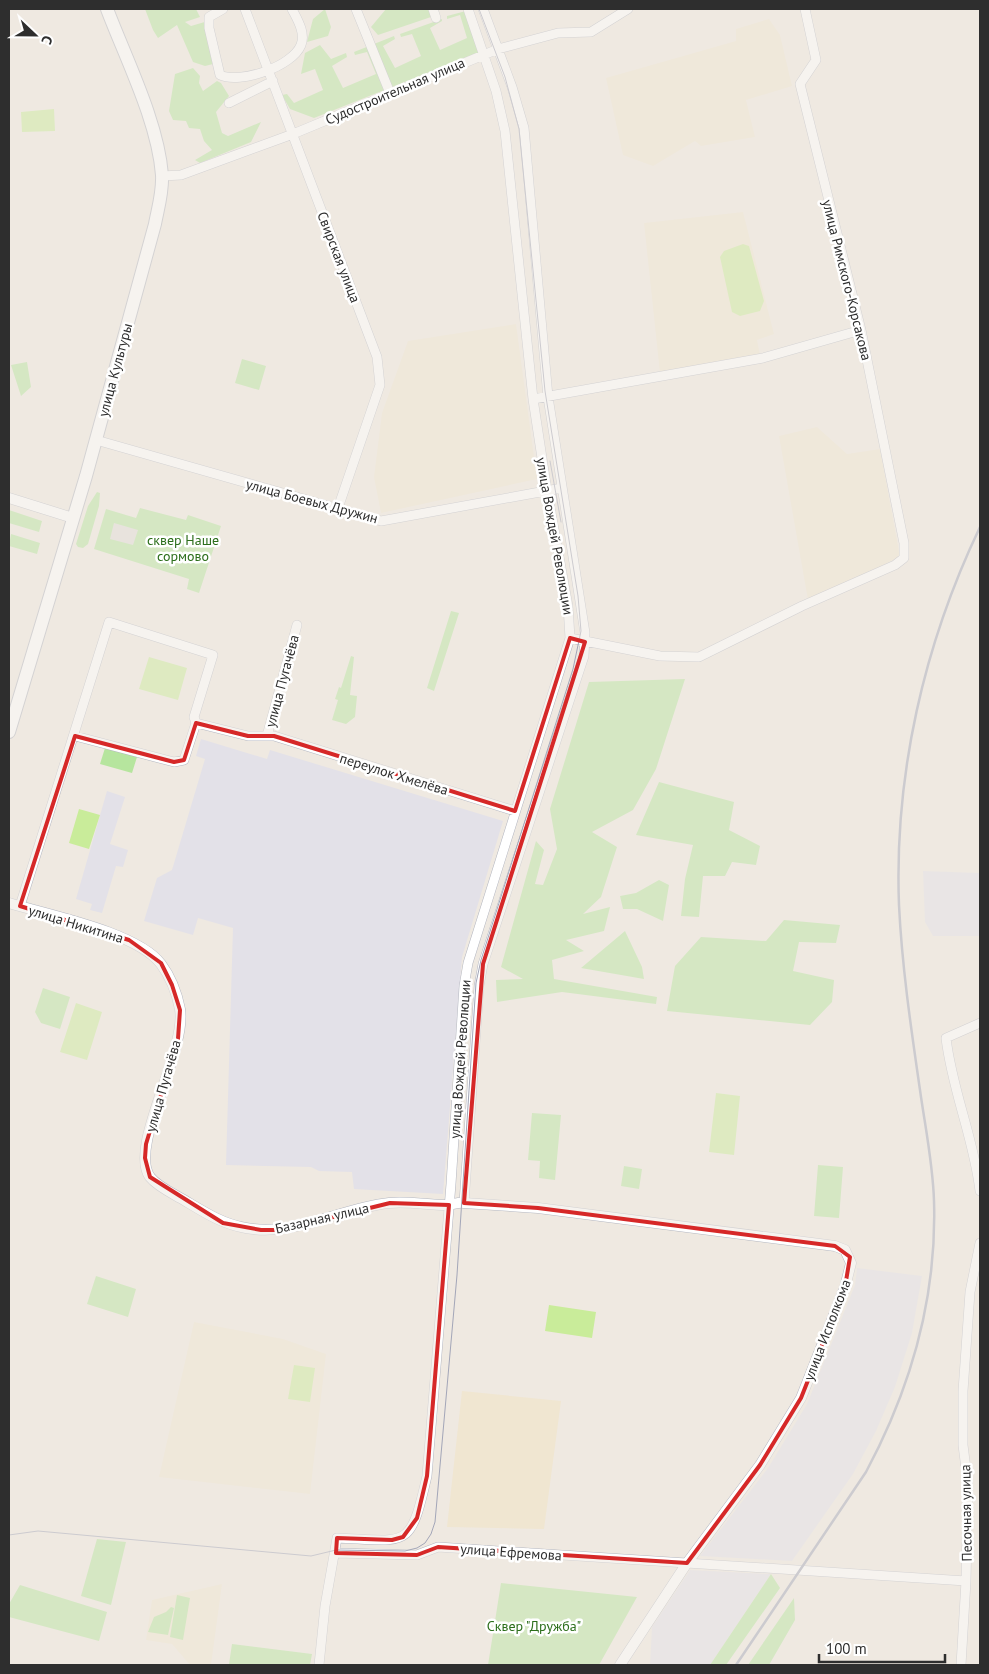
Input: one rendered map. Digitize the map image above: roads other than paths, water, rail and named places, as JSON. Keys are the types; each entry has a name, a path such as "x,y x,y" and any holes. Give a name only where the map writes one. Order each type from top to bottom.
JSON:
{"main road":[{"name":"улица Культуры","path":"9,732 96,440 155,224 162,176 151,124 107,9"}],"street":[{"path":"223,9 209,17 209,28 220,75 228,79 269,72 288,61 301,45 302,29 292,9"},
{"name":"Свирская улица","path":"245,9 377,357 380,385 338,508"},
{"path":"356,9 390,93"},
{"path":"433,9 436,18"},
{"name":"улица Вождей Революции","path":"336,1553 337,1538 392,1540 403,1537 417,1518 427,1476 449,1205 464,986 468,963 570,638 568,606 547,491 533,399 505,131 496,91 468,9"},
{"name":"улица Вождей Революции","path":"464,1203 475,1028 483,964 584,656 585,642 581,593 548,397 524,128 512,88 483,9"},
{"name":"Судостроительная улица","path":"162,176 181,175 293,134 498,49 558,33 591,32 628,9"},
{"name":"улица Римского-Корсакова","path":"585,642 660,656 699,657 802,606 895,565 904,558 904,543 861,330 800,84 816,60 805,9"},
{"path":"229,103 273,81"},
{"path":"533,399 763,358 861,330"},
{"name":"улица Боевых Дружин","path":"96,440 381,521 562,488"},
{"path":"9,498 73,518"},
{"path":"20,906 109,622 214,655 194,717 196,722 184,760 174,762 74,736"},
{"name":"улица Пугачёва","path":"270,736 297,626"},
{"path":"570,638 585,642"},
{"name":"переулок Хмелёва","path":"196,722 248,736 270,736 515,811"},
{"name":"улица Никитина","path":"9,903 114,934 142,948"},
{"name":"улица Пугачёва","path":"142,948 161,963 172,985 180,1010 178,1039 146,1144 145,1158 150,1177 173,1194"},
{"path":"980,1023 946,1038 949,1062 978,1172 980,1192"},
{"name":"Базарная улица","path":"173,1194 223,1222 262,1230 280,1230 390,1203 449,1205"},
{"name":"улица Исполкома","path":"449,1205 464,1203 538,1208 835,1246 845,1250 850,1257 851,1263 845,1287 801,1398 760,1466 687,1563 620,1665"},
{"name":"Песочная улица","path":"961,1665 966,1581 968,1485 963,1444 963,1383 973,1277 980,1243"},
{"name":"улица Ефремова","path":"336,1553 417,1555 438,1547 966,1581"},
{"path":"319,1665 325,1606 336,1553"}],"tram line":[{"path":"9,1535 38,1531 311,1556 336,1550 405,1551 417,1548 425,1543 431,1534 435,1522 457,1275 476,983 481,960 573,669 581,631 578,596 545,391 519,129 505,77 479,9"},
{"path":"550,461 561,522"}],"railway":[{"path":"736,1665 866,1472 896,1408 908,1375 926,1307 934,1237 934,1201 902,951 899,905 899,856 902,808 908,759 928,664 960,572 980,527"}],"park label":[{"name":"сквер Наше сормово","path":"183,548"},
{"name":"Сквер \"Дружба\"","path":"534,1626"}]}
